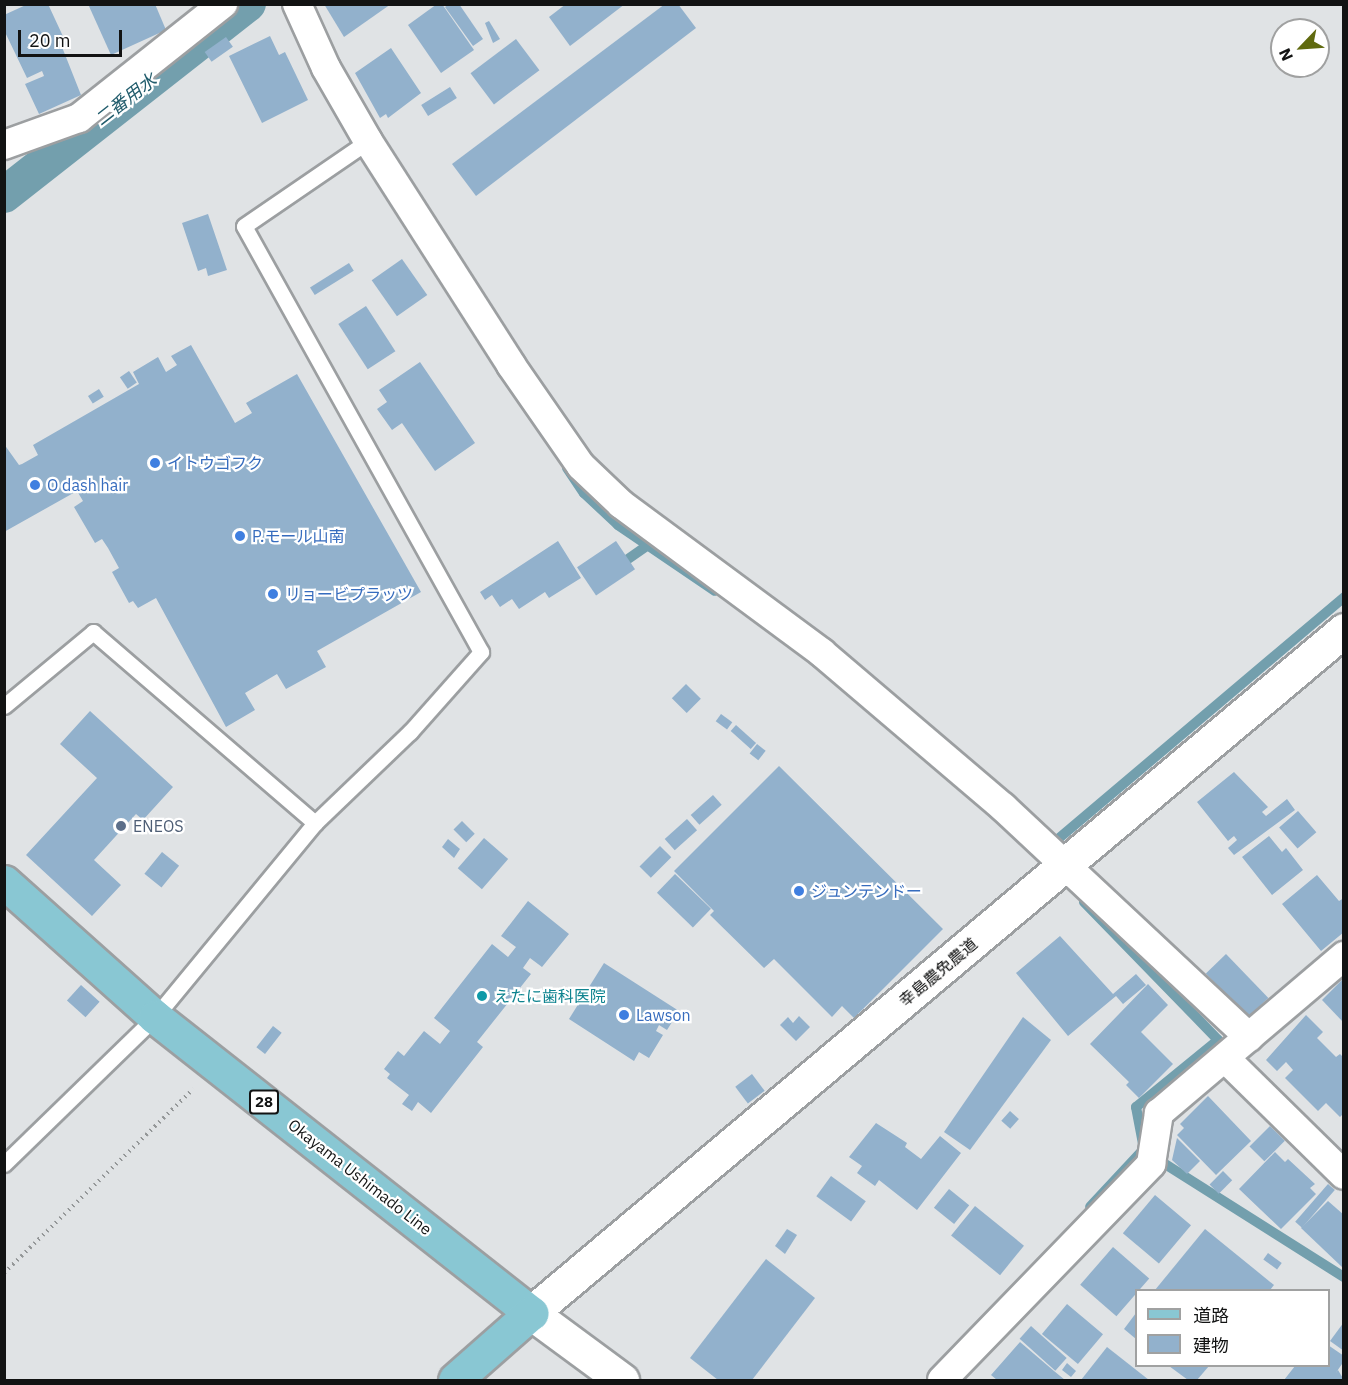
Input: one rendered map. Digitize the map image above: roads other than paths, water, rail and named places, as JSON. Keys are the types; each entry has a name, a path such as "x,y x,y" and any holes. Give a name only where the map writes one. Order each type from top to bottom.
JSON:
{"main road":[{"name":"Okayama Ushimado Line","path":"4,882 155,1017 531,1313"},
{"path":"455,1380 531,1313"}],"street":[{"path":"4,145 79,118 223,4"},
{"path":"297,4 326,68 368,141 511,365 581,466 621,504 822,653 1067,866 1249,1037"},
{"name":"幸島農免農道","path":"531,1313 1067,866 1344,630"},
{"path":"942,1380 1151,1164 1159,1113 1226,1059 1344,956"},
{"path":"1226,1059 1344,1175"},
{"path":"531,1313 622,1380"}],"lane":[{"path":"4,1164 155,1017 315,824 410,732 481,652 244,226 368,141"},
{"path":"4,706 93,632 315,824"}],"waterway":[{"name":"二番用水","path":"4,195 248,4"},
{"path":"567,468 584,493 618,525 715,591"},
{"path":"618,566 645,547"},
{"path":"1058,839 1344,597"},
{"path":"1084,902 1218,1040 1136,1107 1144,1149 1090,1207"},
{"path":"1165,1164 1344,1277"}],"place":[{"name":"イトウゴフク","path":"155,463"},
{"name":"O dash hair","path":"35,485"},
{"name":"P.モール山南","path":"240,536"},
{"name":"リョービプラッツ","path":"273,594"},
{"name":"ENEOS","path":"121,826"},
{"name":"ジュンテンドー","path":"799,891"},
{"name":"えたに歯科医院","path":"482,996"},
{"name":"Lawson","path":"624,1015"}]}
